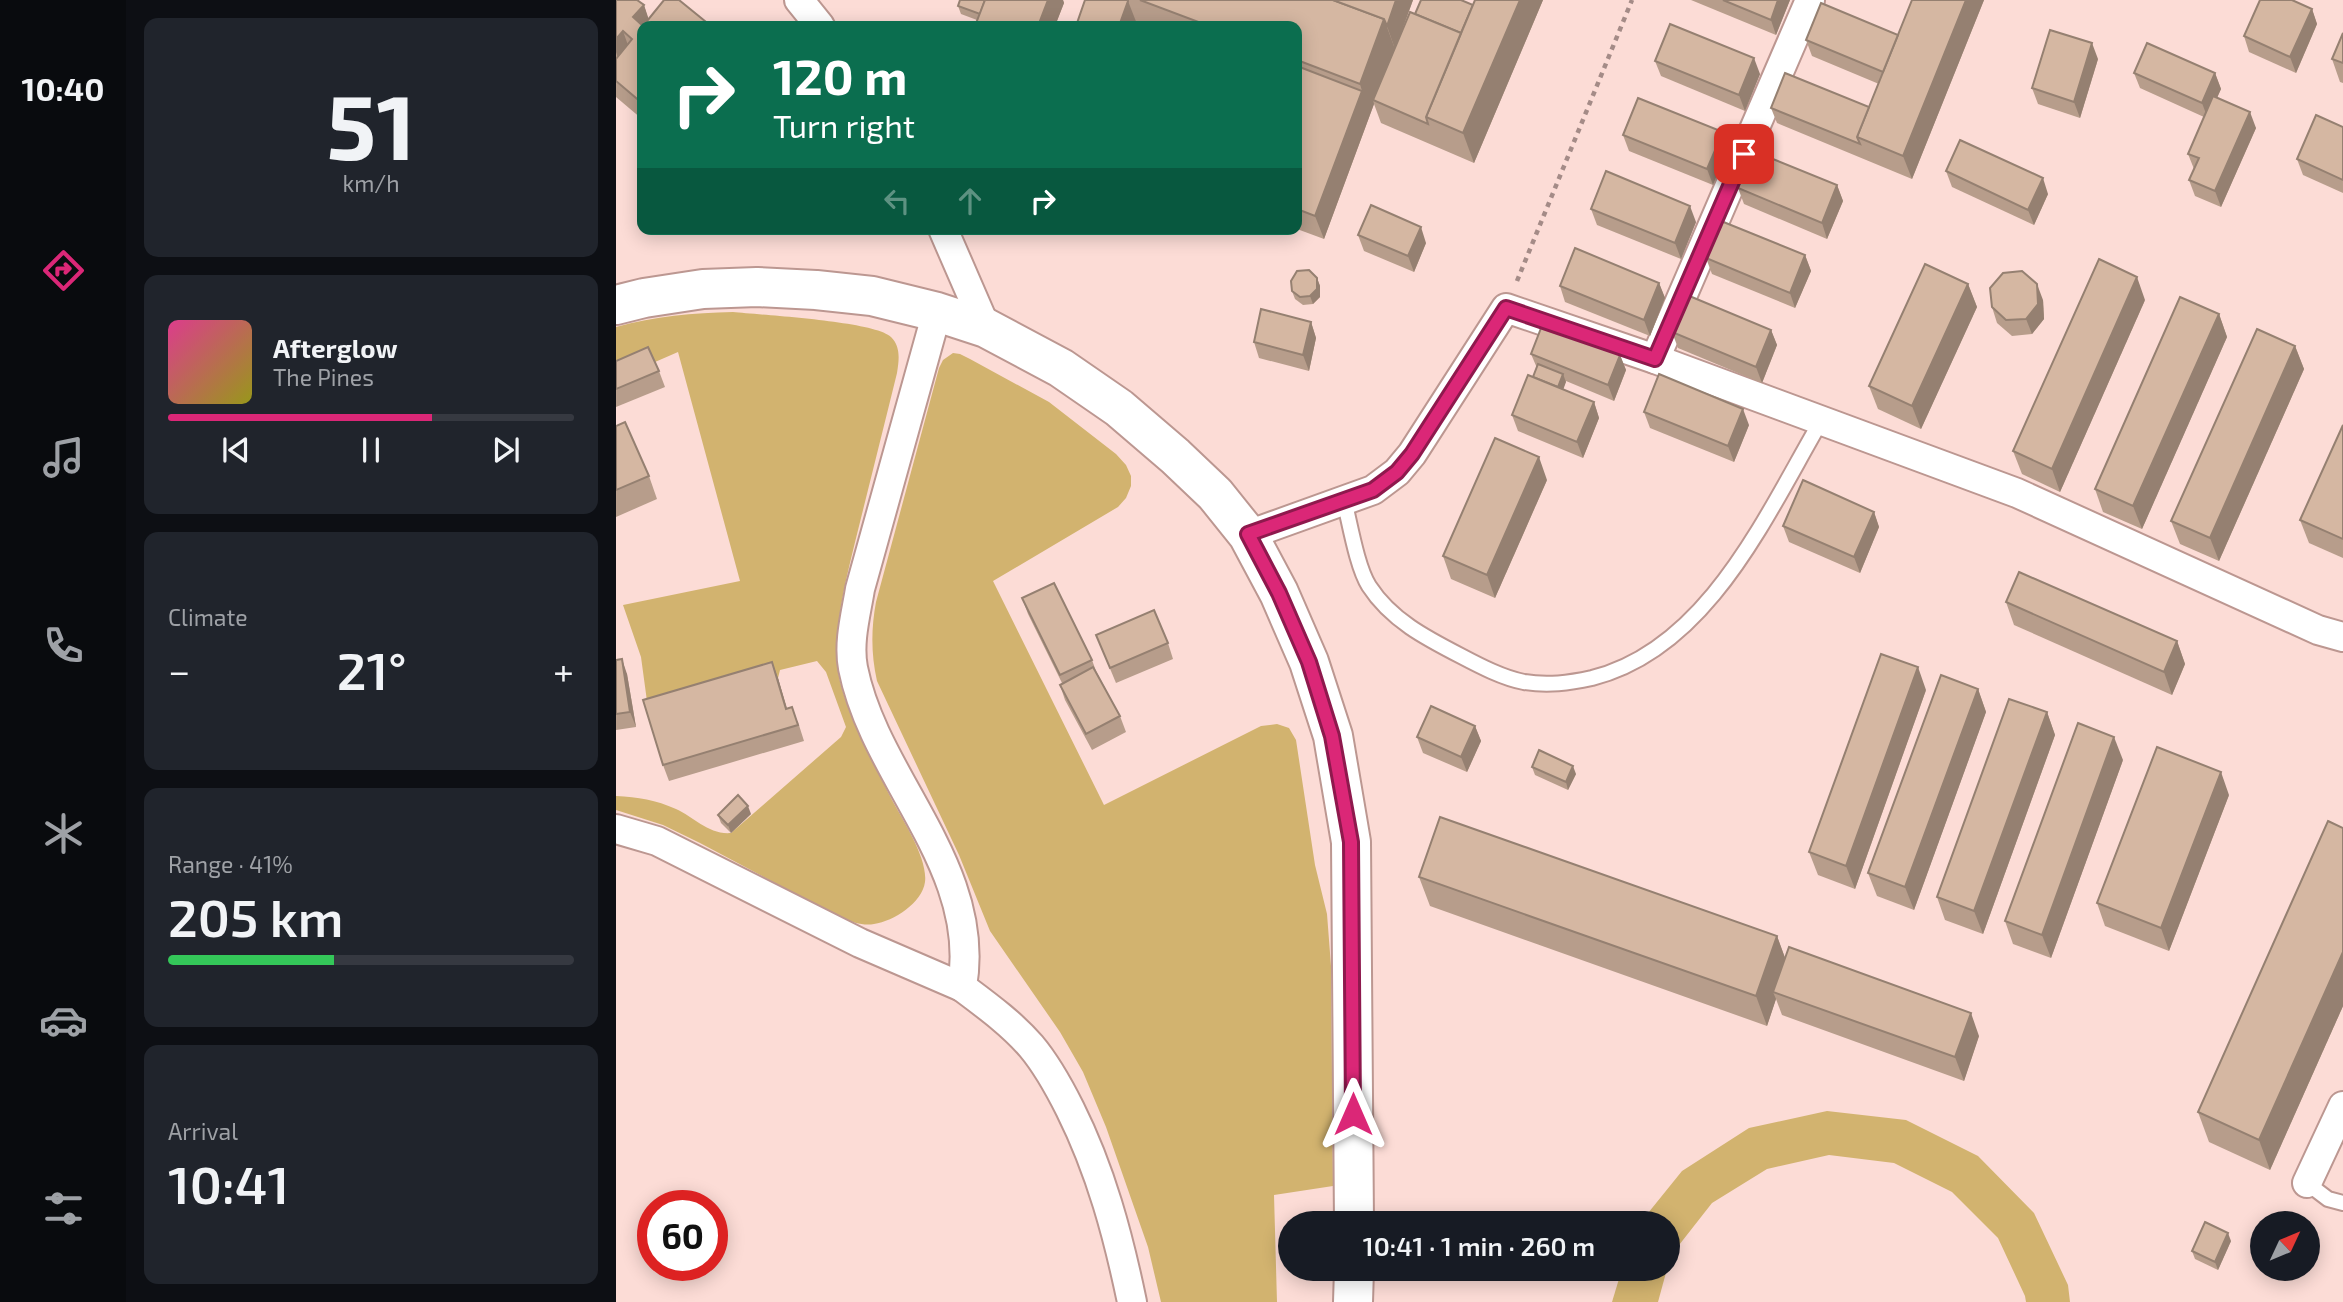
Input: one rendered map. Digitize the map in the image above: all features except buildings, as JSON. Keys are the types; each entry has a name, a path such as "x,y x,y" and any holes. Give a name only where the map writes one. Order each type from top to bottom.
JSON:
{"main road":[{"path":"616,305 703,289 757,287 872,296 937,312 986,328 1061,368 1119,408 1215,494 1248,534 1279,593 1309,662 1332,736 1351,842 1354,1211"},
{"path":"1353,1302 1354,1281"}],"street":[{"path":"799,0 816,21"},
{"path":"1655,359 1810,0"},
{"path":"946,235 986,328"},
{"path":"1248,534 1373,490 1397,472 1412,454 1506,308 1655,359 2017,493 2318,630 2343,637"},
{"path":"937,312 860,589 852,632 853,667 863,702 878,736 928,830 955,896 966,964 962,987"},
{"path":"616,829 657,841 860,943 962,987 1003,1018 1032,1047 1057,1083 1094,1158 1105,1191 1132,1302"},
{"path":"2307,1183 2343,1106"}],"lane":[{"path":"1344,500 1368,585 1394,616 1430,641 1475,663 1523,682 1562,685 1608,674 1646,656 1681,628 1745,552 1821,421"},
{"path":"2307,1183 2328,1199 2343,1203"}],"path":[{"path":"1506,308 1632,0"}],"shaded area":[{"path":"733,312 864,327 881,331 891,337 898,349 897,373 847,578 839,622 837,663 849,710 913,839 925,872 925,882 919,897 906,910 874,924 843,919 663,825 616,810 616,796 647,800 676,809 716,831 731,833 841,737 846,727 826,672 817,661 780,670 778,678 649,716 641,657 623,605 740,581 678,352 616,379 616,327 674,316"},
{"path":"953,353 970,359 1049,402 1116,454 1131,476 1131,486 1126,498 1118,507 993,581 1104,805 1261,726 1277,724 1289,728 1296,740 1315,865 1327,914 1331,966 1333,1186 1274,1195 1277,1302 1161,1302 1148,1247 1106,1127 1083,1072 1060,1032 990,931 959,855 877,681 872,642 876,602 939,368 943,360"},
{"path":"1827,1111 1906,1120 1978,1156 2034,1213 2068,1285 2070,1302 2026,1302 1998,1238 1952,1192 1894,1163 1829,1155 1767,1169 1712,1203 1680,1244 1680,1211 1650,1211 1682,1171 1749,1128"},
{"path":"1618,1281 1664,1281 1658,1302 1612,1302"}],"route":[{"path":"1353,1114 1351,842 1332,736 1309,662 1279,593 1248,534 1373,490 1397,472 1412,454 1506,308 1655,359 1744,154"}]}
